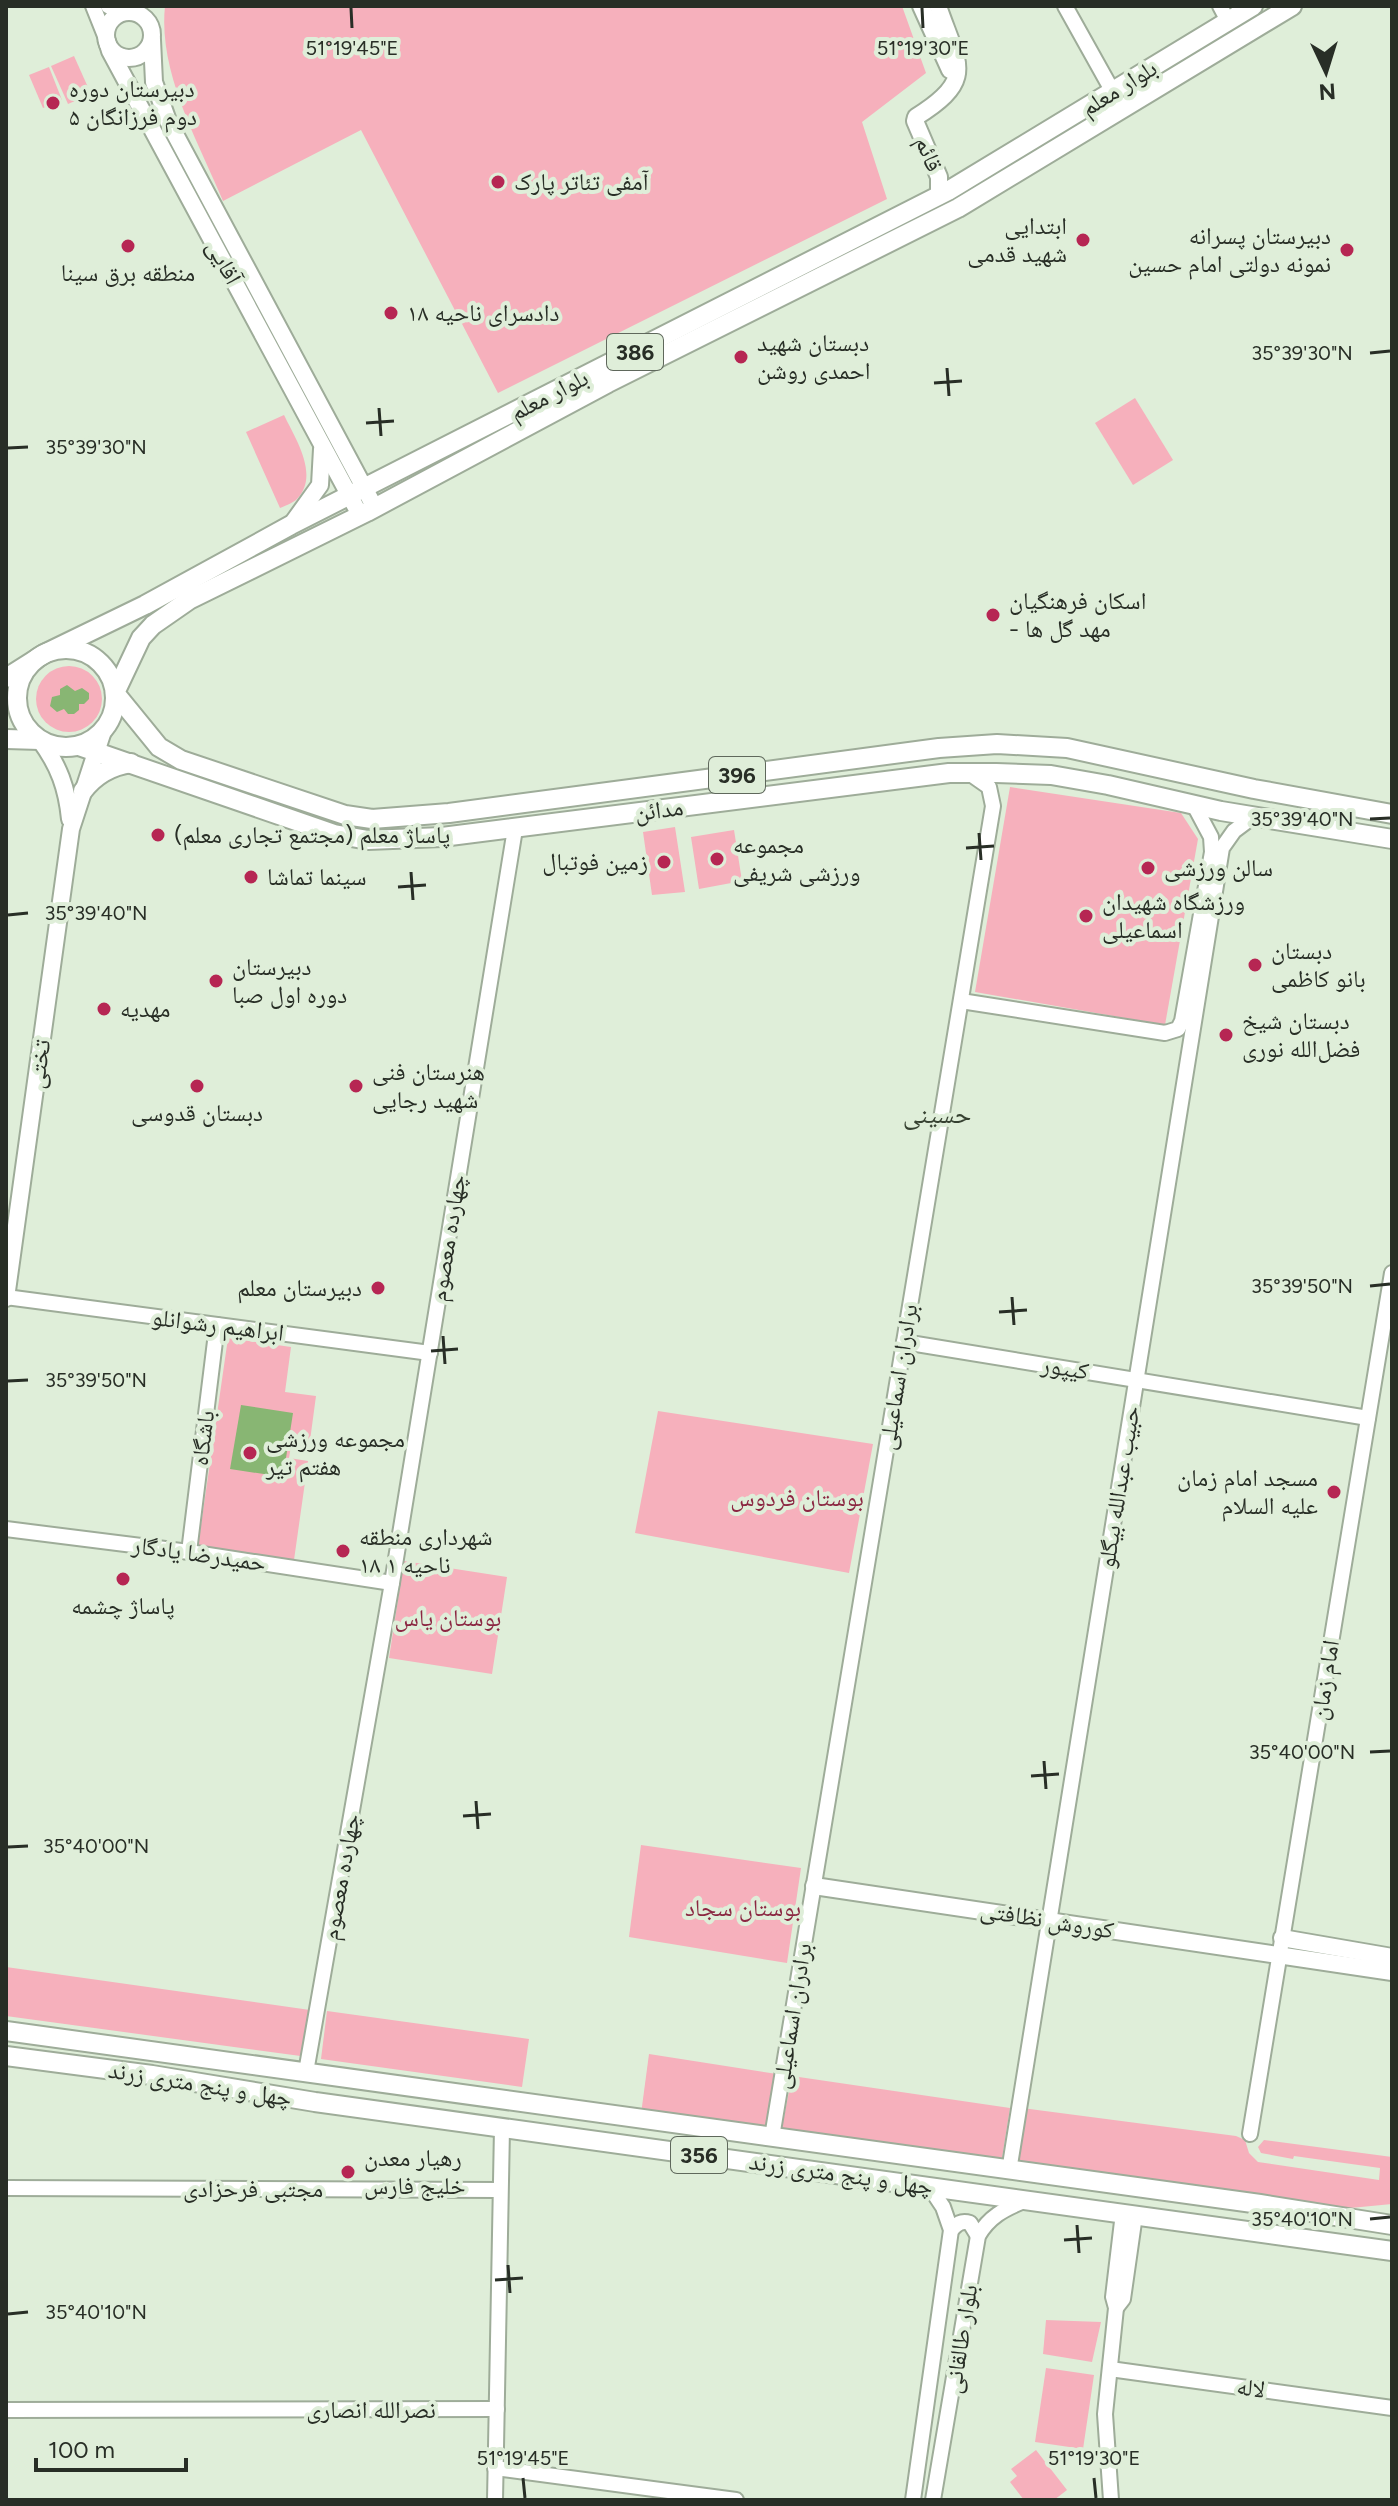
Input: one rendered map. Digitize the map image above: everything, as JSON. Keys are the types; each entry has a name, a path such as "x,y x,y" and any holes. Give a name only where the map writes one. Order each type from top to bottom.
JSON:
{"main road":[{"name":"آقایی","path":"151,6 154,82 168,121 353,466 357,493"},
{"path":"921,6 956,83"},
{"path":"938,6 958,65 956,83"},
{"name":"بلوار معلم","path":"6,678 44,654 145,605 291,525 939,196 1113,92 1224,13 1253,6"},
{"name":"بلوار معلم","path":"115,693 141,638 153,625 189,600 367,512 608,383 958,208 1292,6"},
{"path":"120,8 139,15 151,32 144,53 130,59 115,54 107,41 108,27 120,8"},
{"name":"آقایی","path":"107,41 322,443 367,512"},
{"name":"قائم","path":"939,196 939,177 915,121 916,117 950,94 956,83"},
{"path":"291,525 320,485 322,443"},
{"path":"353,466 371,477 386,479"},
{"path":"6,739 40,740 66,747 88,748 103,731 115,706 111,677 90,655 75,650 59,650 44,654 25,672 17,696 23,721 40,740"},
{"name":"مدائن","path":"115,693 159,747 181,760 328,810 372,819 449,813 939,748 997,744 1067,748 1254,789 1392,814"},
{"name":"تختی","path":"40,740 56,761 67,792 71,829"},
{"name":"مدائن","path":"88,748 334,834 368,840 442,837 515,829 969,773 1051,775 1194,805 1392,839"},
{"name":"تختی","path":"6,1298 71,829 83,791 88,748"},
{"path":"83,791 91,781 110,769 131,763"},
{"name":"کوروش نظافتی","path":"814,1886 1050,1920 1281,1947"},
{"path":"1281,1947 1392,1957"},
{"path":"1281,1947 1392,1972"},
{"name":"چهل و پنج متری زرند","path":"6,2031 1392,2225"},
{"name":"چهل و پنج متری زرند","path":"6,2056 1392,2251"},
{"path":"1129,2214 1133,2188"},
{"path":"1207,2224 1192,2218 1188,2207 1197,2201 1218,2199"}],"street":[{"name":"آقایی","path":"93,6 107,41"},
{"path":"1065,6 1113,92"},
{"name":"برادران اسماعیلی","path":"772,2137 993,806 989,787 969,773"},
{"path":"961,1001 1071,1026 1165,1033 1181,1026 1212,852 1211,837 1194,805"},
{"path":"1211,837 1222,828 1228,837 1254,816"},
{"name":"چهارده معصوم","path":"306,2072 392,1583 515,829"},
{"name":"حبیب عبدالله بیگلو","path":"1009,2171 1222,848 1228,837"},
{"name":"امام زمان","path":"1250,2134 1392,1273"},
{"name":"ابراهیم رشوانلو","path":"6,1298 430,1353"},
{"name":"باشگاه","path":"189,1552 217,1325"},
{"name":"کیپور","path":"904,1342 1368,1418"},
{"name":"حمیدرضا یادگار","path":"6,1529 189,1552 392,1583"},
{"path":"495,2500 502,2128"},
{"path":"929,2186 943,2207 951,2230 964,2221 970,2223 978,2236 986,2222 1024,2201"},
{"name":"مجتبی فرحزادی","path":"6,2188 500,2190"},
{"path":"1111,2500 1104,2427 1116,2308 1113,2297 1129,2214"},
{"name":"بلوار طالقانی","path":"913,2500 951,2230"},
{"name":"بلوار طالقانی","path":"933,2500 978,2236"},
{"name":"لاله","path":"1110,2369 1392,2408"},
{"name":"نصرالله انصاری","path":"6,2410 497,2409"},
{"path":"495,2468 736,2500"}],"green space":[{"path":"165,6 902,6 926,73 862,122 887,199 498,393 361,130 223,201 174,81 164,31"},
{"path":"74,56 91,94 68,104 51,66"},
{"path":"49,67 62,100 43,108 29,75"},
{"path":"1135,398 1173,460 1133,485 1095,423"},
{"path":"284,415 299,445 306,479 297,499 280,508 246,432"},
{"path":"69,666 82,668 97,681 102,699 100,712 87,727 69,732 56,730 41,717 36,699 38,686 51,671"},
{"name":"ورزشگاه شهیدان اسماعیلی","path":"1010,787 1181,813 1198,839 1165,1025 975,992"},
{"name":"زمین فوتبال","path":"675,827 685,892 652,895 643,832"},
{"name":"مجموعه ورزشی شریفی","path":"734,830 742,881 699,889 691,837"},
{"name":"مجموعه ورزشی هفتم تیر","path":"228,1338 291,1347 285,1392 316,1396 309,1448 291,1446 289,1458 308,1461 294,1560 198,1546"},
{"name":"بوستان فردوس","path":"658,1411 873,1444 849,1573 635,1533"},
{"name":"بوستان یاس","path":"404,1561 507,1577 492,1674 389,1658"},
{"name":"بوستان سجاد","path":"641,1845 801,1868 787,1963 629,1937"},
{"path":"6,1967 310,2010 308,2057 6,2016"},
{"path":"327,2011 529,2039 522,2087 321,2059"},
{"path":"649,2054 777,2074 769,2129 641,2114"},
{"path":"792,2076 1010,2108 1002,2158 998,2161 781,2133"},
{"path":"1022,2108 1236,2136 1245,2140 1249,2153 1258,2162 1379,2180 1380,2168 1294,2156 1293,2159 1261,2153 1258,2147 1264,2140 1392,2157 1392,2204 1340,2209 1020,2166 1015,2157"},
{"path":"1046,2320 1101,2322 1092,2362 1043,2354"},
{"path":"1046,2368 1094,2375 1083,2449 1035,2442"},
{"path":"1036,2450 1067,2490 1054,2500 1024,2500 1010,2482 1017,2476 1011,2469"}],"shaded area":[{"path":"67,685 75,691 82,688 89,693 89,699 79,704 79,710 74,714 68,714 64,709 57,712 50,706 52,697 60,695 60,689"},
{"path":"241,1405 293,1413 283,1477 230,1469"}],"place":[{"name":"دبیرستان دوره دوم فرزانگان ۵","path":"53,103"},
{"name":"آمفی تئاتر پارک","path":"498,182"},
{"name":"ابتدایی شهید قدمی","path":"1083,240"},
{"name":"منطقه برق سینا","path":"128,246"},
{"name":"دبیرستان پسرانه نمونه دولتی امام حسین","path":"1347,250"},
{"name":"دادسرای ناحیه ۱۸","path":"391,313"},
{"name":"دبستان شهید احمدی روشن","path":"741,357"},
{"name":"اسکان فرهنگیان - مهد گل ها","path":"993,615"},
{"name":"پاساژ معلم (مجتمع تجاری معلم)","path":"158,835"},
{"name":"مجموعه ورزشی شریفی","path":"717,859"},
{"name":"زمین فوتبال","path":"664,862"},
{"name":"سالن ورزشی","path":"1148,868"},
{"name":"سینما تماشا","path":"251,877"},
{"name":"ورزشگاه شهیدان اسماعیلی","path":"1086,916"},
{"name":"دبستان بانو کاظمی","path":"1255,965"},
{"name":"دبیرستان دوره اول صبا","path":"216,981"},
{"name":"مهدیه","path":"104,1009"},
{"name":"دبستان شیخ فضل‌الله نوری","path":"1226,1035"},
{"name":"دبستان قدوسی","path":"197,1086"},
{"name":"هنرستان فنی شهید رجایی","path":"356,1086"},
{"name":"دبیرستان معلم","path":"378,1288"},
{"name":"مجموعه ورزشی هفتم تیر","path":"250,1453"},
{"name":"مسجد امام زمان علیه السلام","path":"1334,1492"},
{"name":"شهرداری منطقه ۱۸ ناحیه ۱","path":"343,1551"},
{"name":"پاساژ چشمه","path":"123,1579"},
{"name":"رهیار معدن خلیج فارس","path":"348,2172"}],"district":[{"name":"حسینی","path":"937,1114"}]}
